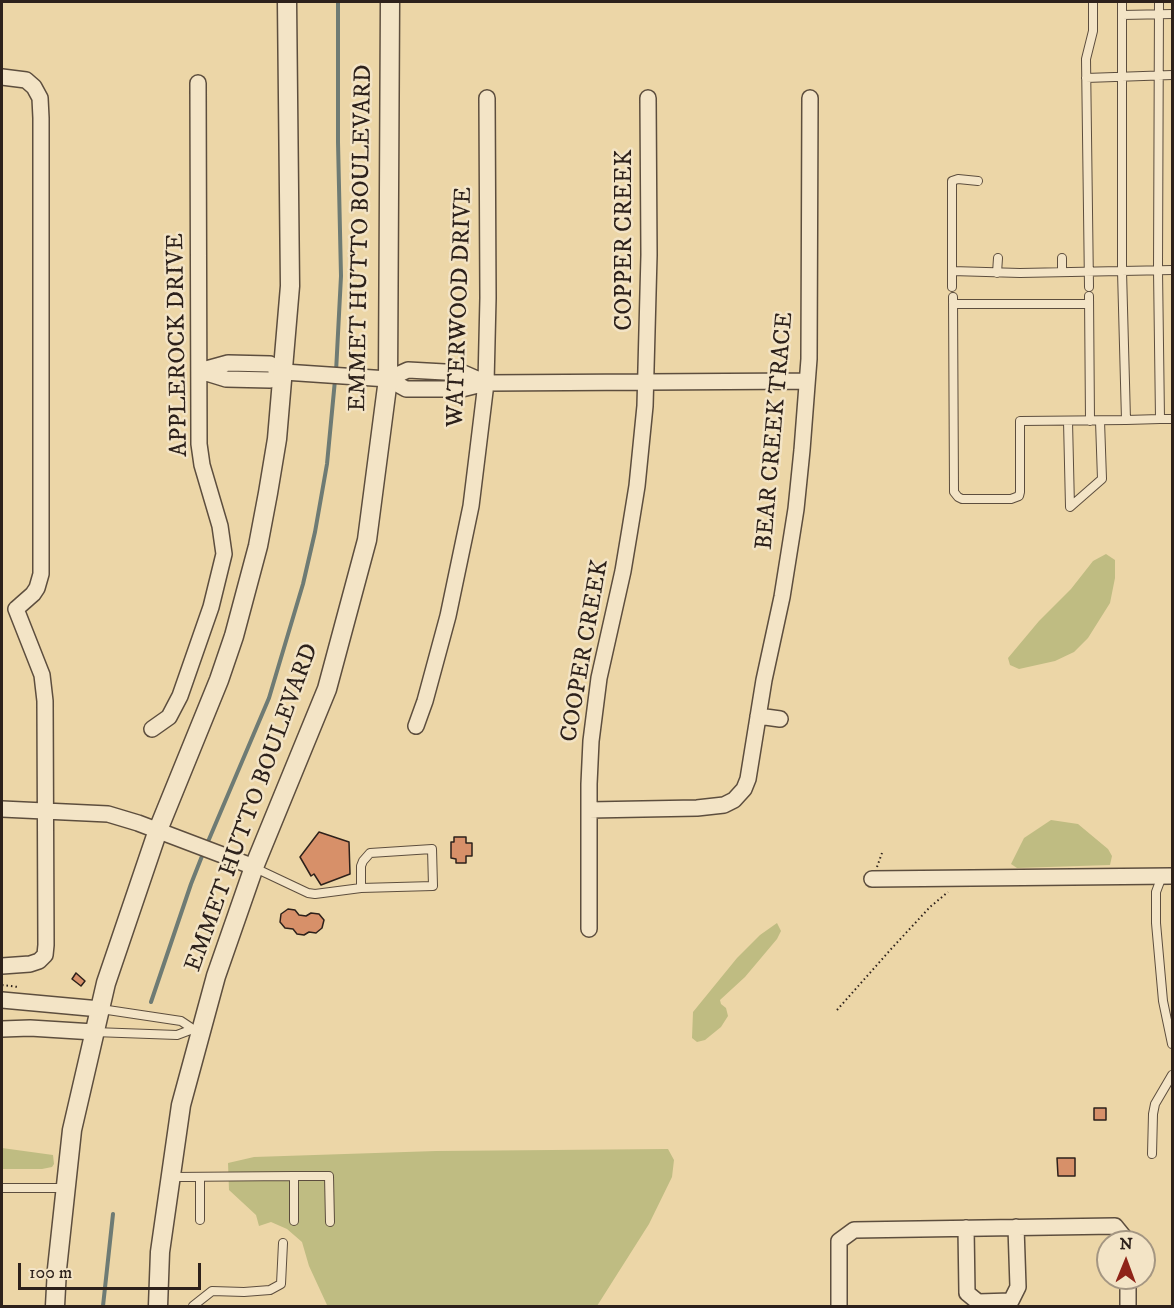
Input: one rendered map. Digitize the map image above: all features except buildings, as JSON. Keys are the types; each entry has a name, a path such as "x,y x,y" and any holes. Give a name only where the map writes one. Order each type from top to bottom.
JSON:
{"street":[{"path":"55,1306 72,1130 106,983 158,830 215,691 234,636 262,525 277,439 290,286 287,2"},
{"name":"EMMET HUTTO BOULEVARD","path":"158,1306 160,1252 181,1105 197,1030 254,867 327,688 367,540 388,379 390,2"},
{"path":"2,77 26,80 34,87 40,98 41,568 39,581 33,594 9,609 42,675 46,723 45,955 39,961 30,964 2,966"},
{"name":"APPLEROCK DRIVE","path":"152,729 169,717 180,696 211,607 224,554 220,526 202,465 199,444 198,83"},
{"name":"WATERWOOD DRIVE","path":"416,726 425,701 458,573 474,487 486,383 487,98"},
{"name":"COPPER CREEK","path":"646,382 649,255 648,98"},
{"name":"BEAR CREEK TRACE","path":"589,810 688,809 723,806 734,800 744,789 748,779 796,509 807,381 810,271 810,98"},
{"path":"199,371 228,363 270,364 284,372 388,379 406,389 462,389 486,383 807,381"},
{"name":"COOPER CREEK","path":"589,929 591,741 596,699 623,571 637,486 646,382"},
{"path":"758,716 780,719"},
{"path":"2,809 108,814 158,830 254,867"},
{"path":"872,879 1167,876"},
{"path":"2,1000 100,1009"},
{"path":"2,1029 94,1032"},
{"path":"839,1306 839,1241 854,1230 1115,1226 1118,1230"},
{"path":"966,1228 967,1293 978,1302 1011,1300 1018,1287 1016,1227"},
{"path":"1128,1290 1128,1306"}],"lane":[{"path":"1090,421 1086,78 1087,50 1093,31 1093,2"},
{"path":"1122,2 1122,271 1126,420"},
{"path":"1159,2 1160,419"},
{"path":"1122,15 1173,14"},
{"path":"1086,78 1173,75"},
{"path":"952,287 952,182 958,179 978,181"},
{"path":"998,258 998,273"},
{"path":"1062,258 1062,272"},
{"path":"952,271 998,273 1173,270"},
{"path":"1089,296 953,300 956,495 962,499 1016,498 1020,492 1020,421 1173,419"},
{"path":"1068,421 1070,507 1102,479 1100,421"},
{"path":"254,867 315,894 361,888 433,886 432,849 370,853 361,866 361,888"},
{"path":"1167,876 1156,892 1156,923 1162,1001 1173,1044"},
{"path":"100,1009 181,1020 197,1030"},
{"path":"94,1032 177,1035 197,1030"},
{"path":"1152,1154 1155,1104 1173,1075"},
{"path":"294,1176 294,1221"},
{"path":"171,1177 329,1176 330,1222"},
{"path":"200,1177 200,1220"},
{"path":"2,1188 65,1188"},
{"path":"193,1306 212,1291 270,1290 281,1284 283,1243"}],"path":[{"path":"837,1010 930,907 963,879"}],"shaded area":[{"path":"1106,554 1115,560 1115,578 1110,603 1088,638 1074,652 1055,661 1019,669 1010,665 1008,658 1039,621 1071,589 1093,561"},
{"path":"1051,820 1078,824 1108,849 1112,856 1110,865 1017,868 1011,864 1024,838"},
{"path":"777,923 781,931 777,939 745,977 720,1000 728,1016 721,1027 705,1040 697,1042 692,1038 693,1012 737,958 760,935"},
{"path":"2,1148 53,1155 54,1164 52,1167 42,1169 2,1169"},
{"path":"668,1149 674,1160 672,1177 649,1224 597,1306 325,1306 327,1305 309,1266 302,1242 287,1229 271,1222 259,1226 256,1215 229,1190 228,1163 254,1157 436,1151"}],"waterway":[{"path":"336,372 341,276 338,2"},
{"path":"207,844 269,698 303,584 327,464 335,380"},
{"path":"151,1002 204,851"},
{"path":"103,1306 113,1214"}]}
